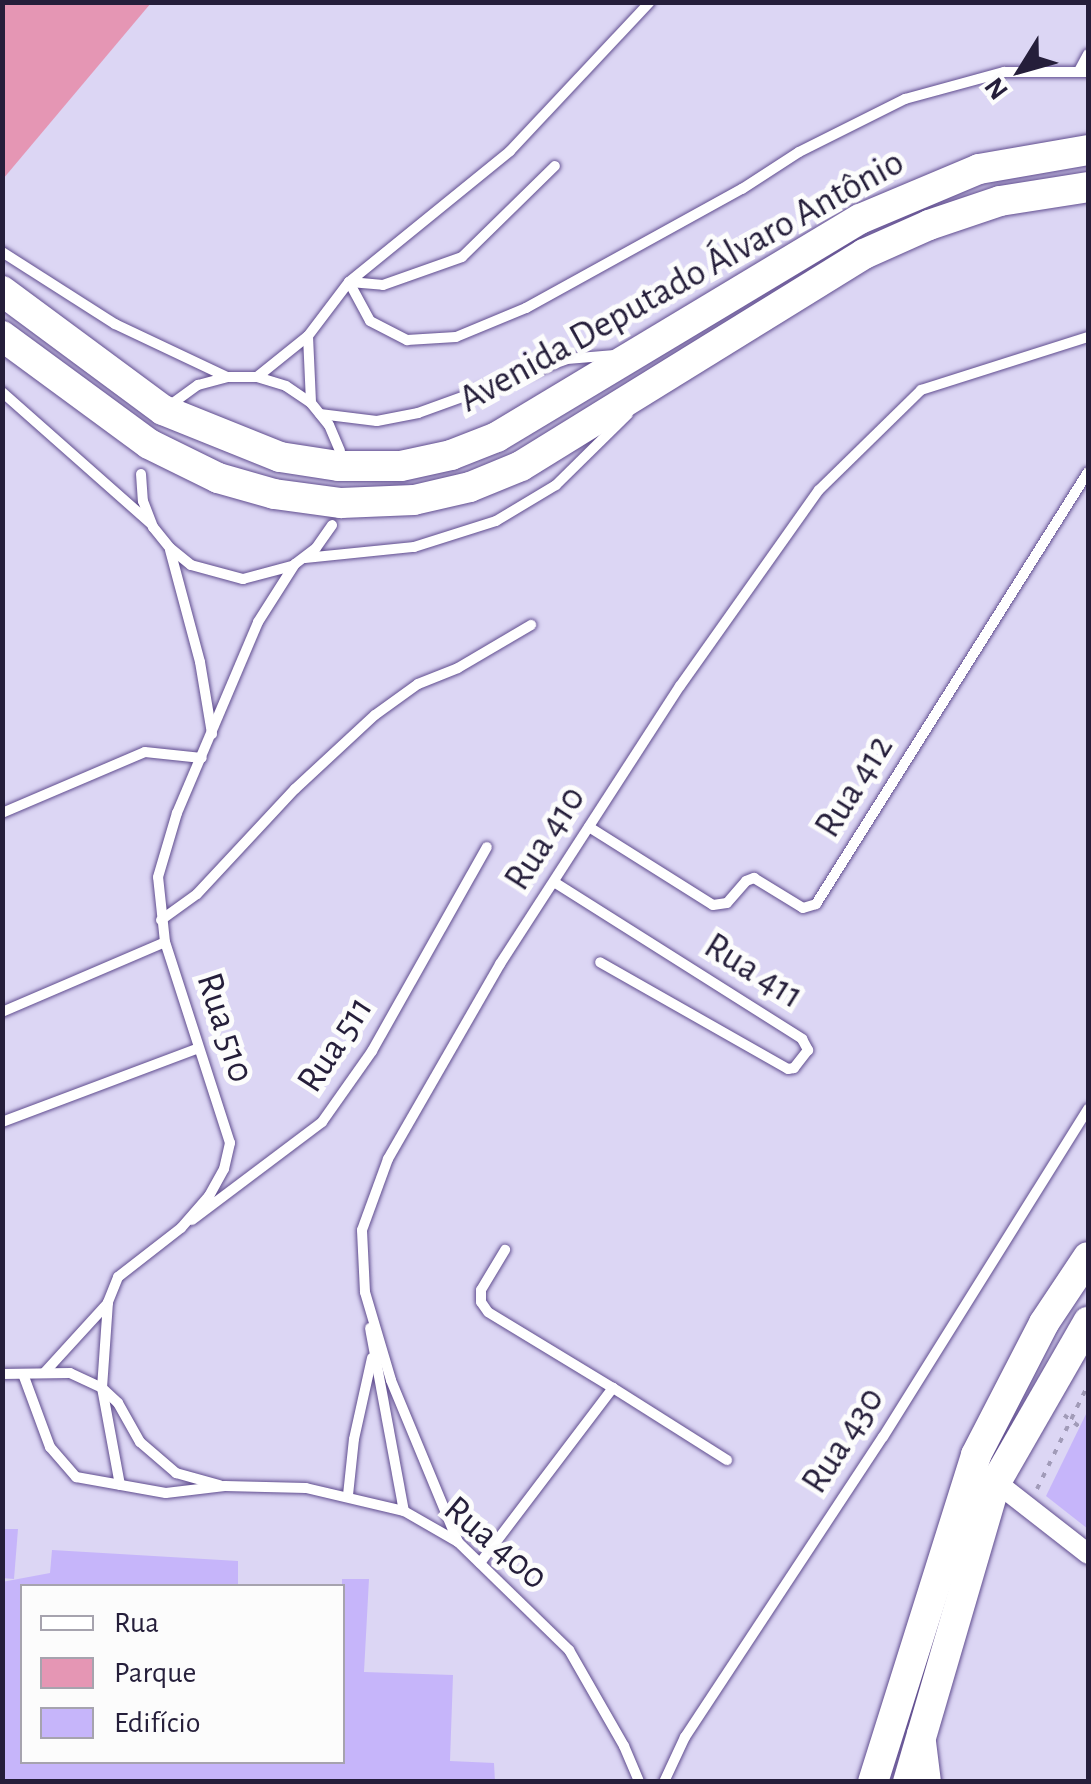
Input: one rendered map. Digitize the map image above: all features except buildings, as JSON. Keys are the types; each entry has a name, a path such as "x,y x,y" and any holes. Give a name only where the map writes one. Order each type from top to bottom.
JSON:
{"main road":[{"name":"Avenida Deputado Álvaro Antônio","path":"2,291 162,410 280,457 338,466 401,466 497,438 818,242 926,189 979,168 1088,150"},
{"name":"Avenida Deputado Álvaro Antônio","path":"2,336 149,444 218,478 274,494 340,502 414,500 470,487 521,466 864,254 929,225 1000,201 1088,187"},
{"path":"873,1780 976,1455 1044,1323 1088,1258"},
{"path":"908,1782 996,1482 1088,1322"}],"street":[{"path":"996,1482 1086,1548"},
{"path":"920,1732 927,1782"}],"lane":[{"path":"257,376 308,336 350,282 439,214 510,151 650,2"},
{"path":"350,282 370,321 406,340 456,337 526,308 742,190 799,152 905,99 1004,72 1084,72 1088,54"},
{"path":"350,282 383,285 462,258 554,166"},
{"path":"2,252 115,324 227,377"},
{"path":"308,336 311,403"},
{"name":"Rua 410","path":"458,1542 391,1380 365,1292 362,1230 388,1159 500,964 680,686 819,490 886,419 921,390 1088,337"},
{"path":"320,414 377,421 418,414 567,359 636,353"},
{"path":"173,402 198,386 227,377 257,376 286,386 311,403 340,451"},
{"path":"2,392 153,526 170,548 191,565 244,580 270,576 300,561 414,548 496,521 556,486 660,378"},
{"name":"Rua 412","path":"589,827 713,906 727,904 754,878 803,908 816,904 1088,472"},
{"path":"141,474 143,501 153,526"},
{"name":"Rua 510","path":"44,1373 108,1302 118,1277 181,1228 217,1182 230,1142 166,942 158,878 177,813 258,622 300,561 332,525"},
{"path":"170,548 200,662 212,734"},
{"path":"161,920 197,894 295,789 374,714 418,684 458,668 531,625"},
{"path":"2,814 145,752 202,758"},
{"name":"Rua 511","path":"181,1228 252,1179 322,1122 372,1051 487,847"},
{"name":"Rua 411","path":"554,882 802,1039 808,1050 794,1068 788,1069 600,962"},
{"path":"2,1012 166,942"},
{"path":"2,1122 199,1048"},
{"name":"Rua 430","path":"664,1782 685,1737 884,1437 1088,1109"},
{"path":"506,1250 482,1290 481,1302 488,1312 727,1460"},
{"path":"365,1292 404,1510"},
{"path":"108,1302 102,1388 120,1485"},
{"path":"348,1496 354,1439 374,1352"},
{"path":"2,1374 70,1373 102,1388 118,1403 140,1442 176,1473 225,1486"},
{"path":"23,1374 50,1448 76,1477 166,1493 225,1486"},
{"path":"480,1563 612,1388"},
{"name":"Rua 400","path":"225,1486 306,1488 348,1496 404,1510 458,1542 569,1650 624,1746 638,1782"}],"path":[{"path":"1028,1507 1088,1385"}],"green space":[{"path":"2,3 151,3 3,179"}]}
